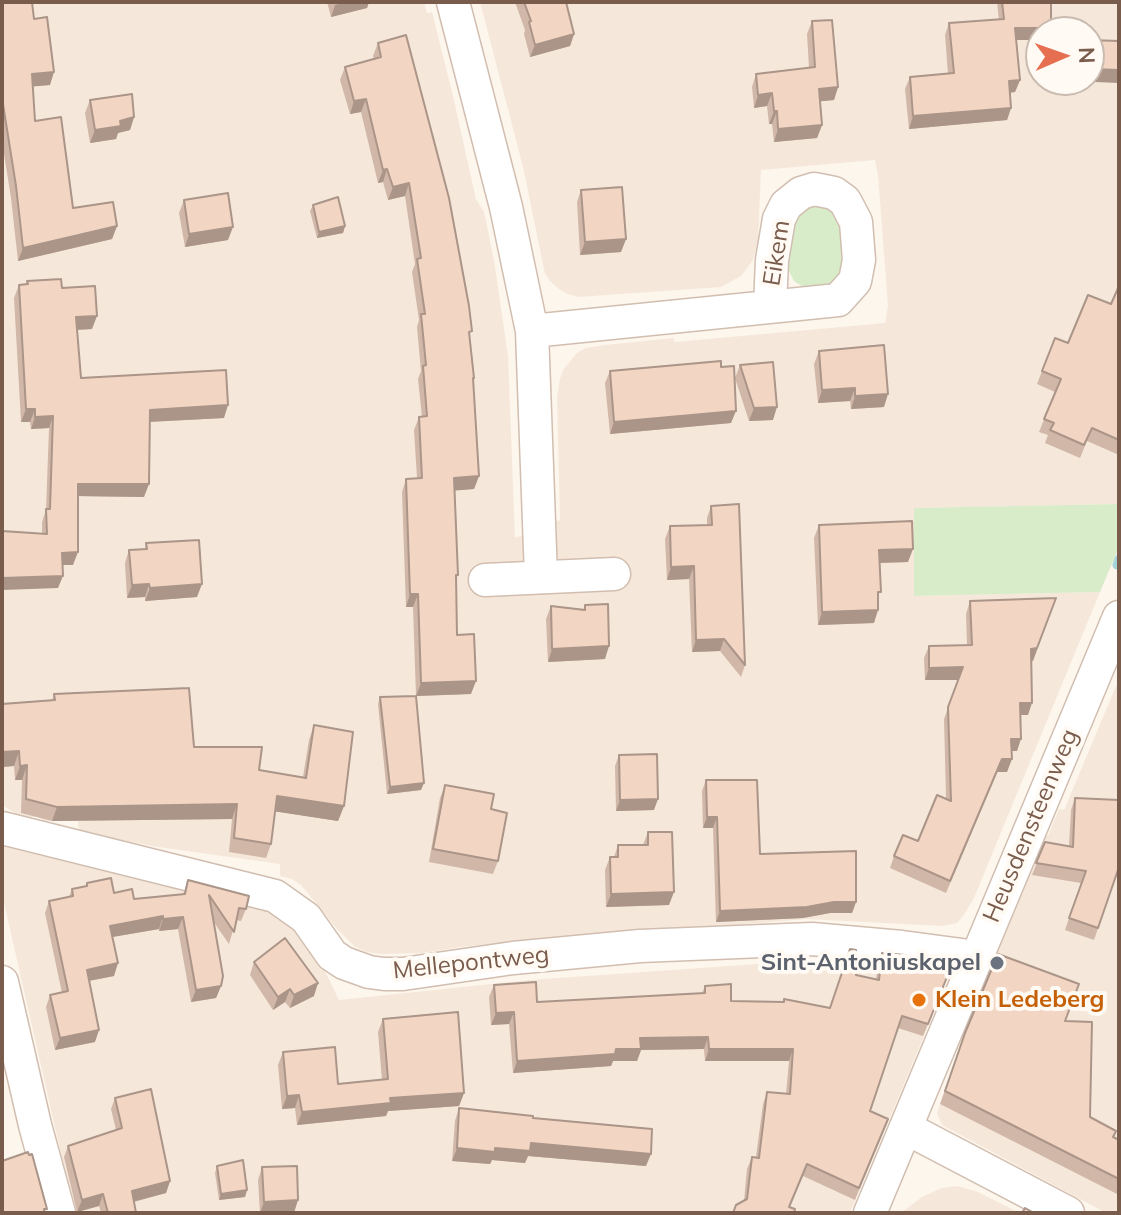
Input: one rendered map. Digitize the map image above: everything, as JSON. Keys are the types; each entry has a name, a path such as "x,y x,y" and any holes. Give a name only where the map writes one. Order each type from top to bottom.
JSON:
{"street":[{"path":"453,2 506,207 532,331 541,577"},
{"name":"Eikem","path":"532,331 770,307"},
{"path":"485,580 614,574"},
{"name":"Heusdensteenweg","path":"870,1213 1119,617"},
{"name":"Mellepontweg","path":"2,828 275,896 306,918 332,955 344,963 384,974 640,946 812,939 977,957"},
{"path":"2,982 59,1213"},
{"path":"906,1128 1068,1213"}],"shaded area":[{"path":"2,2 424,2 427,13 432,12 476,199 484,212 494,260 508,356 515,538 560,520 557,396 563,370 577,353 605,345 673,338 675,342 885,323 888,306 875,160 761,170 758,240 753,260 741,276 721,287 578,297 559,289 545,274 523,167 480,2 1119,2 1119,504 924,508 915,596 1100,592 974,898 957,923 942,926 806,919 541,939 422,953 380,954 354,946 301,885 280,876 280,864 79,832 78,821 43,821 39,817 21,817 2,805"},
{"path":"1119,679 1119,1213 1106,1213 942,1125 937,1113 993,955 1034,853 1048,836 1059,809 1064,810"},
{"path":"3,845 245,897 289,922 321,963 339,1000 529,980 827,962 901,967 942,986 850,1213 77,1213 2,894"},
{"path":"958,1186 978,1192 1020,1213 901,1213 922,1197 942,1188"}],"green space":[{"path":"815,203 838,212 847,263 834,285 805,288 794,281 787,267 795,217"},
{"path":"1119,504 1119,547 1100,592 914,596 914,508"}],"building":[{"path":"2,2 32,2 34,19 47,17 54,72 32,74 35,121 61,117 73,208 113,202 117,226 23,248 2,98"},
{"path":"524,2 566,2 574,34 535,45"},
{"path":"1002,2 1051,2 1051,16 1025,16 1025,28 1015,28 1020,80 1009,81 1011,108 913,116 910,77 954,73 949,23 1004,19"},
{"path":"832,20 838,87 819,89 822,125 778,129 772,93 758,95 756,74 815,67 812,21"},
{"path":"406,35 449,198 472,331 469,332 479,476 454,478 457,635 474,634 476,681 421,683 418,594 410,594 406,479 422,478 419,417 427,416 421,314 425,314 417,259 421,258 409,183 393,187 387,169 383,170 366,99 354,101 345,67 381,57 378,43"},
{"path":"1105,41 1119,41 1119,70 1105,70"},
{"path":"132,94 134,117 120,121 121,126 95,130 90,100"},
{"path":"622,187 626,239 585,242 581,190"},
{"path":"228,193 233,227 189,234 184,200"},
{"path":"338,197 345,226 319,232 313,205"},
{"path":"61,279 62,288 95,286 97,316 76,317 81,378 226,370 228,405 150,410 149,484 78,484 78,552 62,553 63,576 2,578 2,531 47,534 46,509 50,509 53,416 35,417 35,409 26,409 19,285 28,284 27,281"},
{"path":"1119,286 1119,440 1092,428 1084,445 1050,430 1054,423 1044,419 1061,379 1042,371 1055,338 1068,343 1088,295 1111,304"},
{"path":"884,345 888,394 855,396 855,388 822,390 819,351"},
{"path":"721,361 721,367 734,366 736,411 614,422 610,371"},
{"path":"773,362 777,407 754,408 740,365"},
{"path":"739,504 745,665 724,639 696,640 694,566 671,567 670,526 712,525 711,506"},
{"path":"912,521 913,549 879,550 881,592 878,592 878,610 822,612 819,525"},
{"path":"199,540 202,584 150,588 149,584 132,585 129,550 147,549 146,543"},
{"path":"1056,598 1037,648 1031,649 1032,703 1020,703 1021,739 1011,739 1012,759 1002,759 950,881 894,856 903,835 918,841 937,795 951,801 948,707 963,667 929,668 929,646 972,645 970,601"},
{"path":"608,604 609,646 552,649 551,606 585,610 585,605"},
{"path":"189,688 194,747 262,747 259,770 306,778 314,725 353,732 344,806 277,796 271,844 234,838 237,804 57,807 26,799 27,765 20,766 19,751 2,752 2,704 55,700 54,694"},
{"path":"416,696 424,783 390,787 380,697"},
{"path":"657,754 658,799 620,800 619,755"},
{"path":"706,780 757,780 760,854 856,851 856,902 720,911 717,817 707,817"},
{"path":"445,785 494,794 491,809 507,813 498,861 433,849"},
{"path":"1075,798 1119,800 1119,867 1098,928 1069,918 1086,871 1036,863 1045,842 1073,847"},
{"path":"648,832 672,832 674,892 611,894 610,857 618,857 618,845 648,845"},
{"path":"111,878 114,893 132,889 134,899 185,894 188,880 249,896 246,909 239,908 234,932 209,895 223,976 221,986 196,990 183,917 163,919 163,916 110,926 118,963 87,970 99,1030 60,1038 50,995 68,991 49,901 73,896 72,889 87,886 87,883"},
{"path":"285,938 318,983 294,995 290,989 278,997 254,962"},
{"path":"850,949 856,950 856,975 879,980 882,953 905,955 942,967 947,977 928,1024 902,1016 870,1111 888,1119 859,1188 807,1164 789,1207 795,1209 794,1213 733,1213 736,1205 747,1199 752,1157 759,1158 767,1092 790,1094 793,1049 709,1049 708,1037 640,1038 641,1049 616,1049 615,1054 517,1061 514,1012 496,1013 494,985 536,982 537,1002 705,993 705,986 731,984 731,1001 784,1002 784,999 830,1008"},
{"path":"998,954 1079,984 1065,1021 1092,1022 1090,1117 1116,1131 1113,1137 1119,1140 1119,1179 945,1091"},
{"path":"458,1012 464,1093 390,1098 391,1103 302,1112 299,1095 287,1096 283,1052 335,1047 338,1084 388,1079 383,1019"},
{"path":"151,1089 170,1181 132,1191 136,1213 108,1213 103,1194 82,1200 68,1146 122,1128 115,1098"},
{"path":"459,1108 652,1129 651,1154 531,1143 530,1151 495,1148 495,1152 457,1148"},
{"path":"28,1152 32,1154 47,1209 44,1209 45,1213 2,1213 2,1161"},
{"path":"243,1160 247,1190 221,1194 217,1166"},
{"path":"297,1166 298,1200 264,1202 262,1167"}],"waterway":[{"path":"1117,565 1119,559"}],"place":[{"name":"Sint-Antoniuskapel","path":"997,963"},
{"name":"Klein Ledeberg","path":"919,1000"}]}
